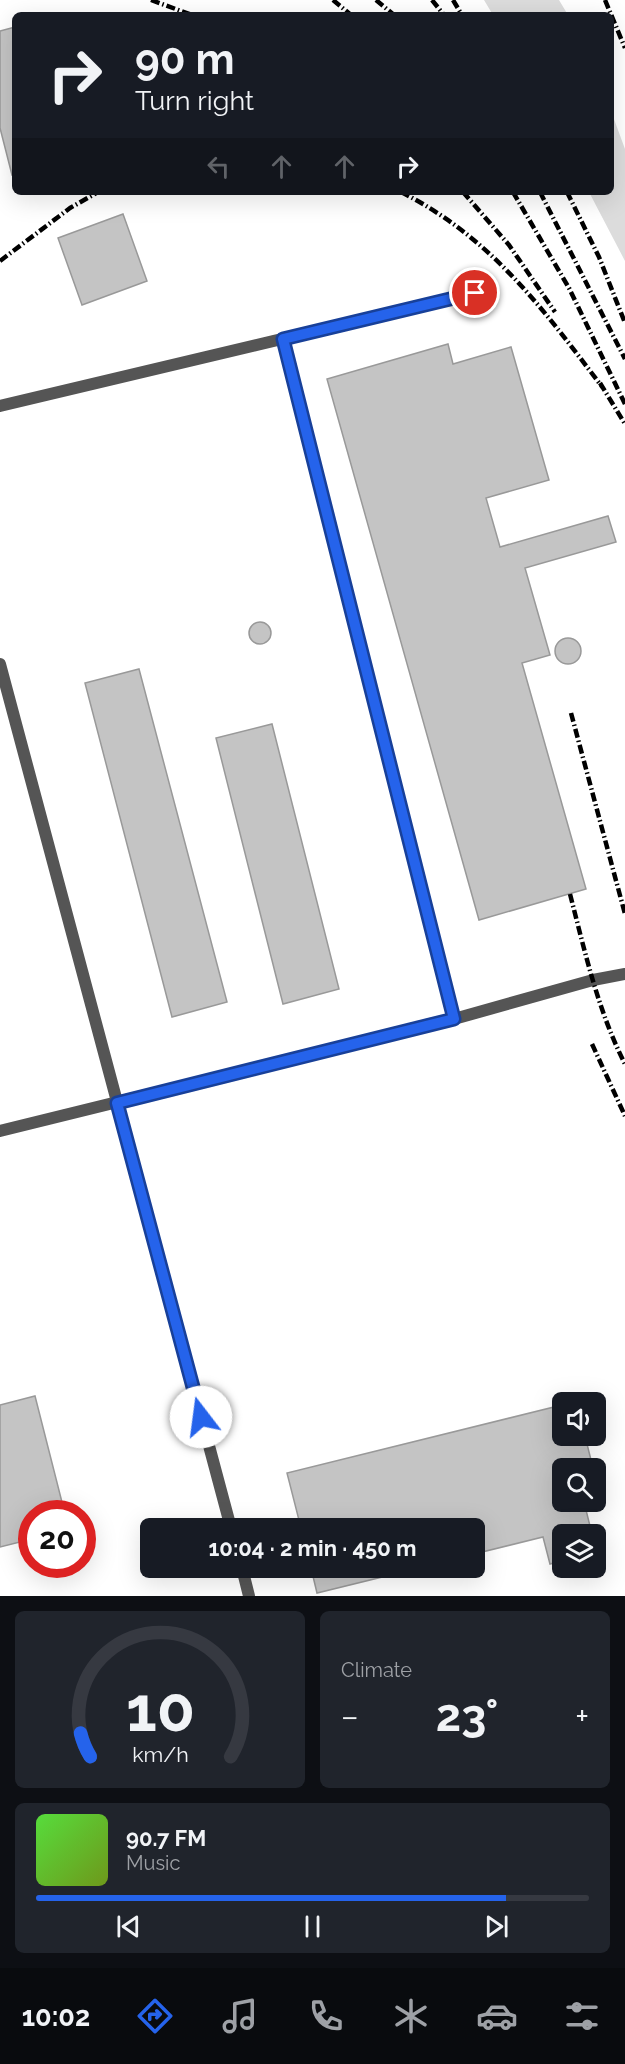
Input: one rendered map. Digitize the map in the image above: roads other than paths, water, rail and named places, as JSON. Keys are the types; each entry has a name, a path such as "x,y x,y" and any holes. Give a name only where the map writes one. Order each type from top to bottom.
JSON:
{"lane":[{"path":"0,405 475,293"},
{"path":"283,339 454,1019"},
{"path":"0,664 228,1518"},
{"path":"0,1131 454,1019 593,980 625,974"},
{"path":"244,1578 249,1596"}],"railway":[{"path":"151,0 184,12"},
{"path":"333,0 347,12"},
{"path":"376,0 390,12"},
{"path":"432,0 442,12"},
{"path":"453,0 460,12"},
{"path":"605,0 610,12"},
{"path":"614,22 625,48"},
{"path":"0,261 70,208 93,195"},
{"path":"406,195 463,231 489,253 537,303 603,388"},
{"path":"466,195 509,245 555,312"},
{"path":"515,195 569,288 625,404"},
{"path":"542,195 625,359"},
{"path":"568,195 599,257 625,323"},
{"path":"600,383 625,424"},
{"path":"571,713 625,914"},
{"path":"570,894 600,1002 625,1064"},
{"path":"592,1044 625,1116"}]}
